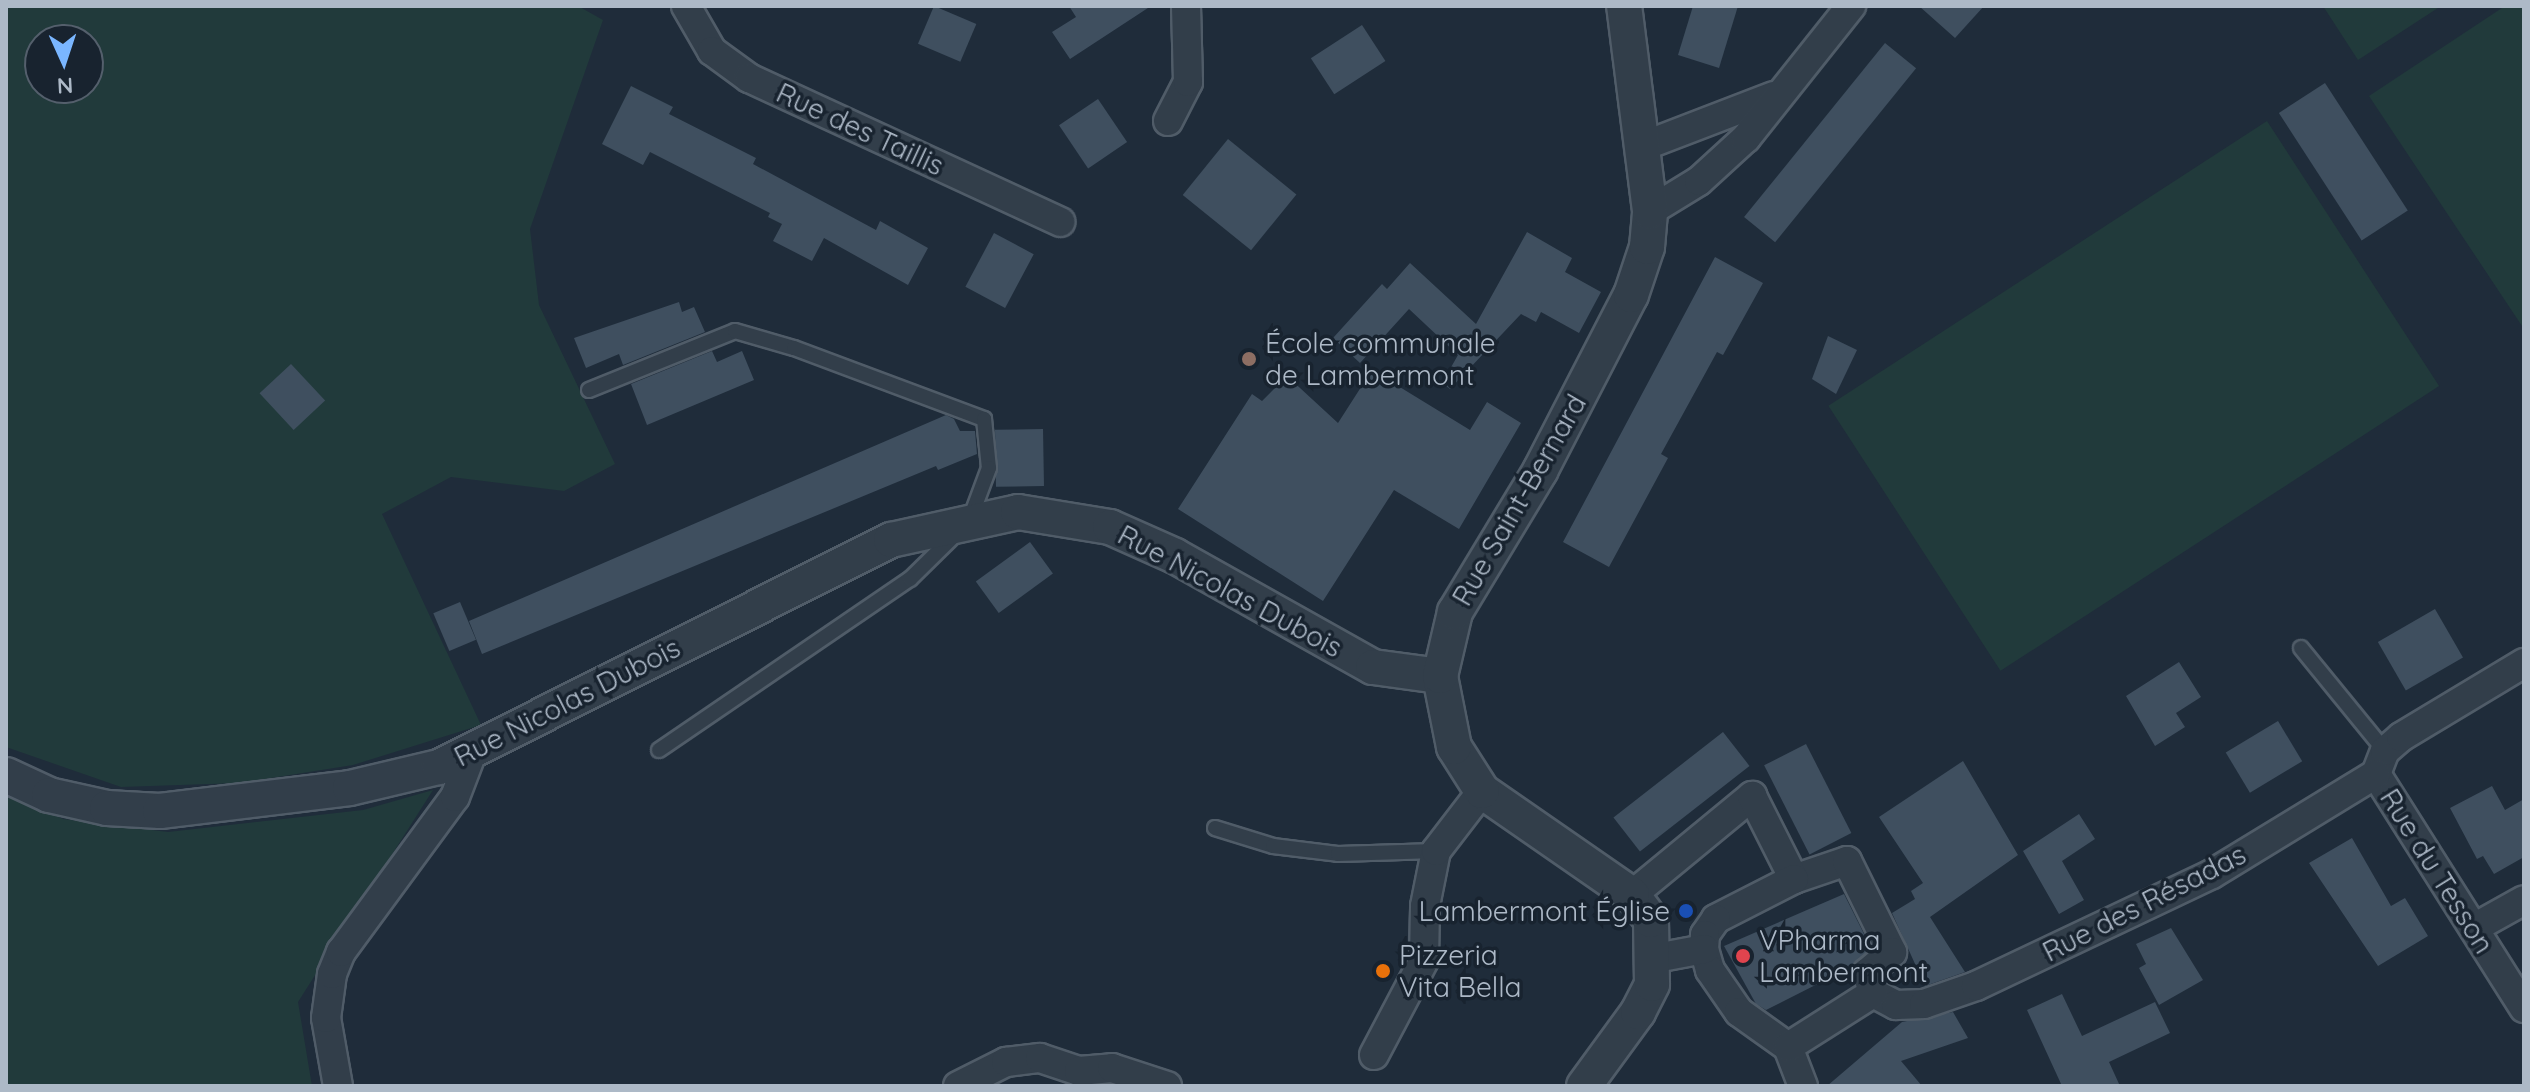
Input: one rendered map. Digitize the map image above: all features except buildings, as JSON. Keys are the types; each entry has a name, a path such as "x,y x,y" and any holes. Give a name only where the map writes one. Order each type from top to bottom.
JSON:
{"street":[{"name":"Rue des Taillis","path":"686,6 712,51 749,78 1060,222"},
{"path":"1168,121 1188,82 1186,6"},
{"name":"Rue Saint-Bernard","path":"1584,1086 1638,1012 1652,984 1656,958 1651,920 1632,895 1482,791 1454,747 1440,676 1455,612 1540,471 1631,295 1647,247 1650,211 1624,6"},
{"path":"1650,211 1699,181 1746,138 1851,6"},
{"path":"1641,147 1743,113 1778,94"},
{"name":"Rue Nicolas Dubois","path":"6,775 49,795 107,808 160,811 350,788 471,755 833,566 891,540 970,520 1018,512 1110,527 1175,556 1373,667 1440,676"},
{"name":"Rue des Résadas","path":"1873,993 1896,1005 1924,1004 1948,996 2212,874 2381,763 2524,663"},
{"path":"338,1086 326,1018 332,974 341,952 455,797 471,755"},
{"name":"Rue du Tesson","path":"2381,763 2474,928 2524,1008"},
{"path":"1374,1055 1424,960 1425,906 1436,851 1482,791"},
{"path":"1632,895 1752,796 1794,879"},
{"path":"1788,1047 1873,993 1867,973 1892,952 1847,861 1794,879 1716,919 1705,935 1704,949 1710,970 1739,1012 1788,1047 1803,1086"},
{"path":"2474,928 2524,900"},
{"path":"1656,958 1704,949"},
{"path":"958,1086 1006,1062 1040,1058 1079,1071 1112,1068 1154,1078 1167,1086"}],"lane":[{"path":"589,390 735,331 794,348 984,419 989,468 970,520 910,579 659,750"},
{"path":"2301,648 2381,763"},
{"path":"1215,828 1273,846 1338,854 1436,851"}],"green space":[{"path":"6,6 578,6 603,20 530,229 539,305 615,464 564,491 451,477 382,514 481,725 353,765 239,783 121,787 6,747"},
{"path":"2323,6 2441,6 2358,60"},
{"path":"2505,6 2524,6 2524,329 2369,96"},
{"path":"2267,121 2439,386 2000,671 1828,406"},
{"path":"433,790 298,1002 312,1086 6,1086 6,794 63,819 168,832 363,810"}],"place":[{"name":"École communale de Lambermont","path":"1249,359"},
{"name":"Lambermont Église","path":"1686,911"},
{"name":"VPharma Lambermont","path":"1743,956"},
{"name":"Pizzeria Vita Bella","path":"1383,971"}]}
